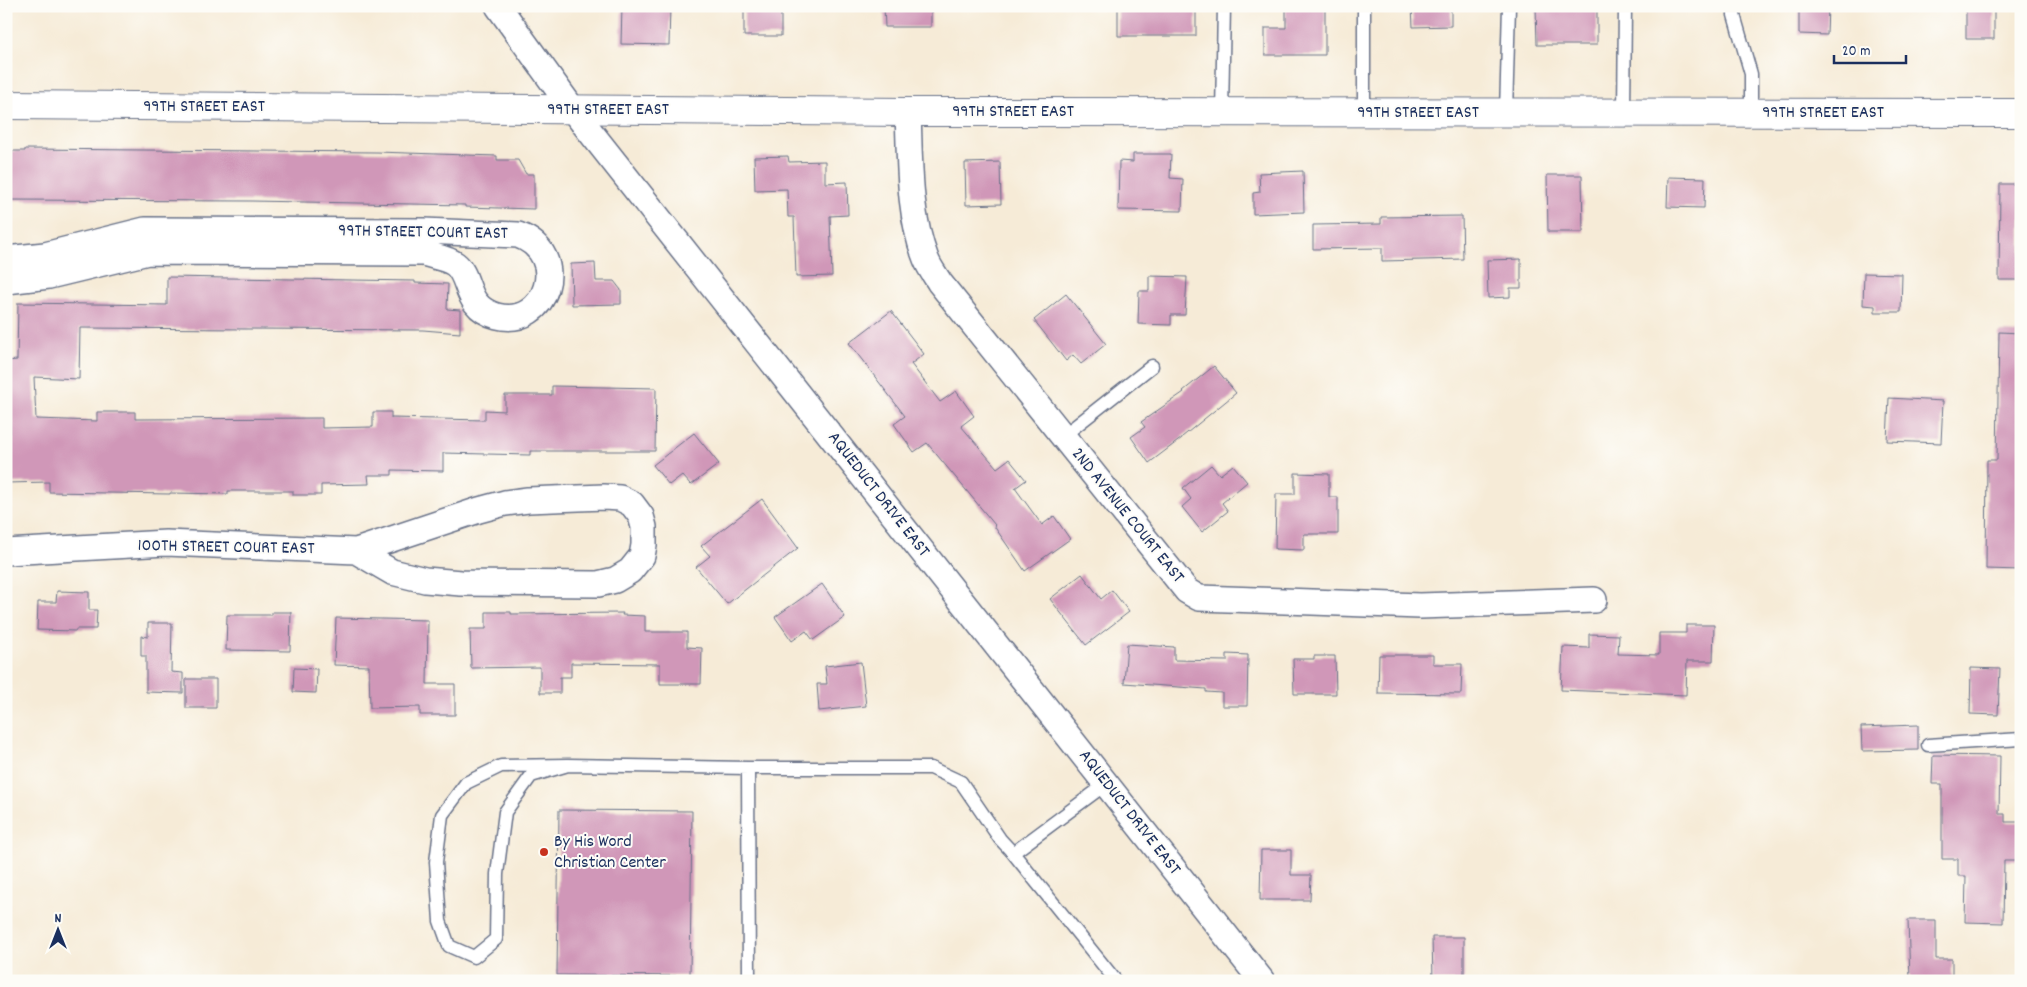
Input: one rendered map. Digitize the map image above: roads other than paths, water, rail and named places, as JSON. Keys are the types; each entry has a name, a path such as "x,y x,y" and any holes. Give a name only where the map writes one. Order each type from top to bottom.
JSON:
{"street":[{"name":"AQUEDUCT DRIVE EAST","path":"498,6 573,110 1262,981"},
{"name":"99TH STREET EAST","path":"6,105 908,112 2021,113"},
{"name":"2ND AVENUE COURT EAST","path":"908,112 912,194 919,239 926,261 940,283 1187,591 1199,598 1420,606 1594,600"},
{"name":"99TH STREET COURT EAST","path":"6,259 45,254 145,230 424,231 518,235 528,238 543,253 549,273 545,293 539,303 520,315 509,317 497,316 478,305 471,296 459,267 453,262 423,253 148,252 49,276 6,281"},
{"name":"100TH STREET COURT EAST","path":"6,552 166,543 356,551 479,510 528,500 604,497 620,498 632,504 641,516 644,527 642,556 630,571 615,580 598,584 461,583 425,580 392,572 356,551"}],"lane":[{"path":"1222,113 1224,6"},
{"path":"1364,6 1364,113"},
{"path":"1506,113 1509,6"},
{"path":"1624,113 1625,6"},
{"path":"1734,6 1734,15 1751,74 1751,113"},
{"path":"1063,436 1152,366"},
{"path":"1928,745 2021,739"},
{"path":"568,765 531,776 505,812 497,874 496,939 474,957 449,946 440,921 436,862 442,815 466,783 501,766 568,765 748,768 931,768 961,782 1000,840 1116,981"},
{"path":"748,768 749,981"},
{"path":"1012,853 1106,784"}],"place":[{"name":"By His Word Christian Center","path":"544,852"}]}
